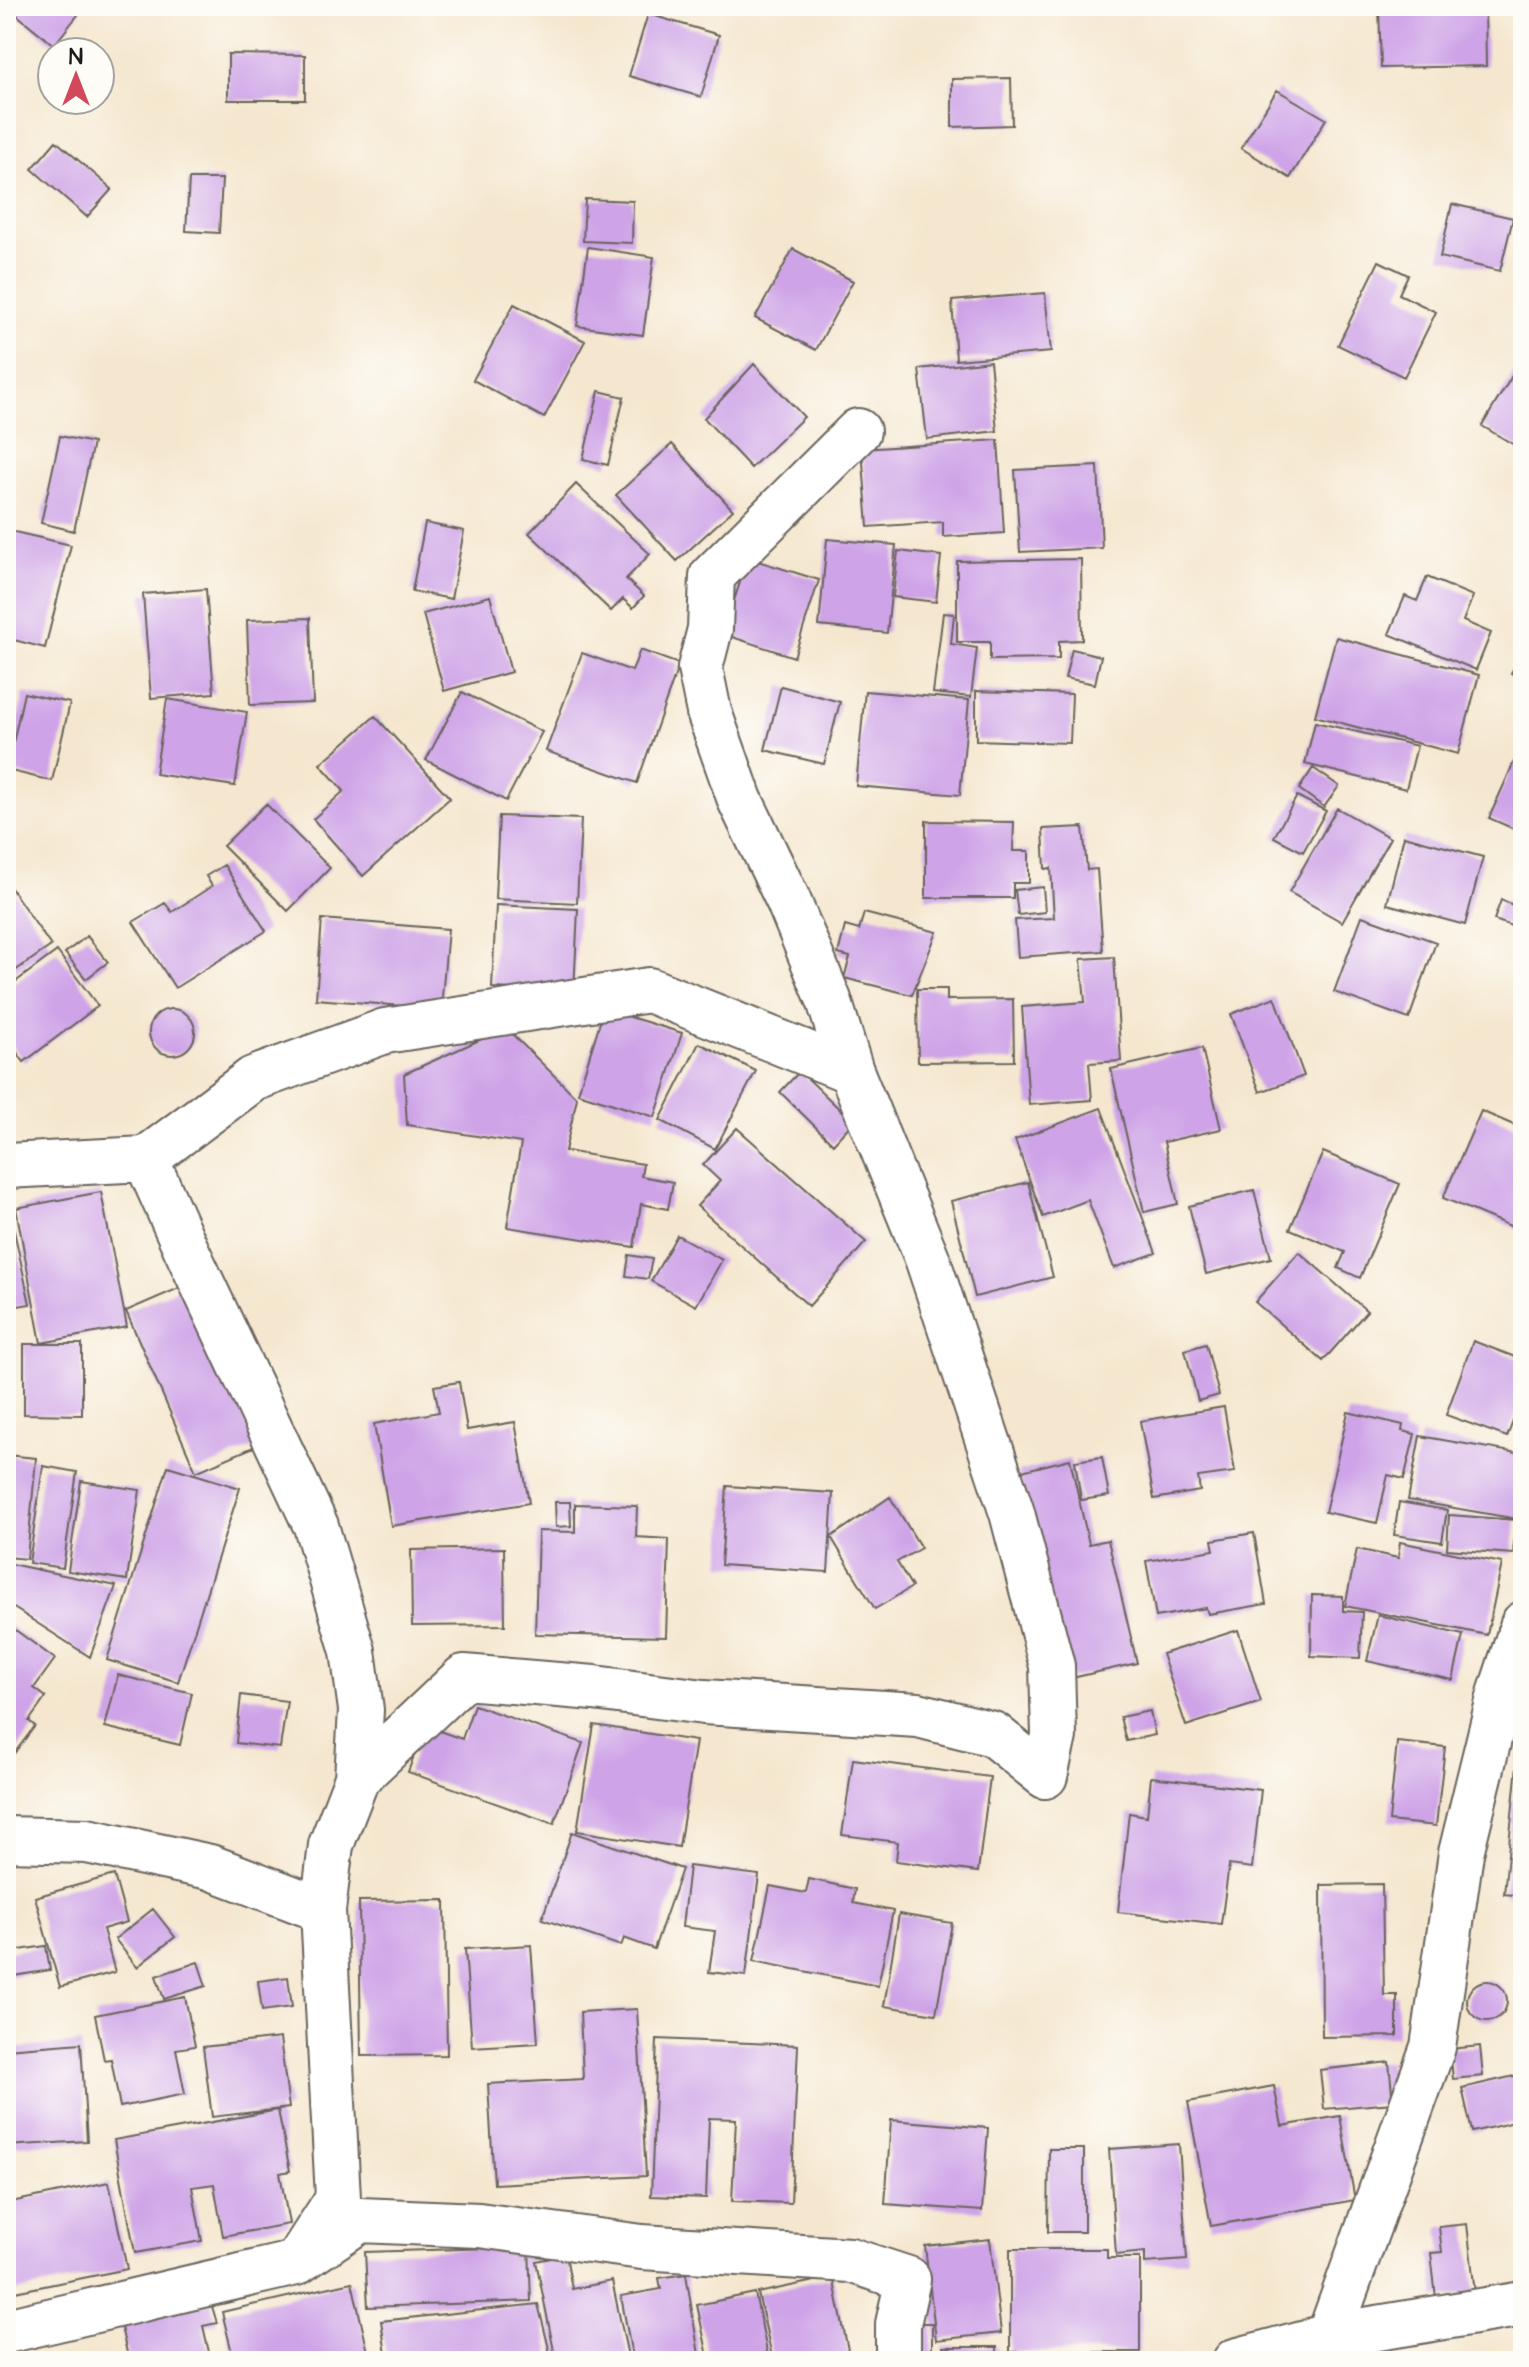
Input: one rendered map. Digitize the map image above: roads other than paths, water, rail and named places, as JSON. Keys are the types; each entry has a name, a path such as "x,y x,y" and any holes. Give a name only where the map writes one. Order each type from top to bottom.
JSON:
{"street":[{"path":"357,1778 464,1677 594,1688 704,1702 918,1715 993,1734 1045,1776 1054,1736 1052,1666 1012,1513 927,1258 851,1071 817,971 788,900 740,800 709,712 700,668 710,629 712,576 858,431"},
{"path":"6,1166 146,1159 253,1079 385,1031 649,990 851,1071"},
{"path":"146,1159 316,1526 353,1651 361,1710 357,1778 331,1845 323,1910 338,2198 296,2263"},
{"path":"1329,2336 1433,2047 1461,1853 1500,1694 1523,1624"},
{"path":"6,1839 87,1841 210,1867 323,1910"},
{"path":"6,2331 296,2263 360,2220 479,2225 642,2247 850,2260 908,2279 898,2324 898,2361"},
{"path":"1235,2361 1329,2336 1523,2304"}]}
